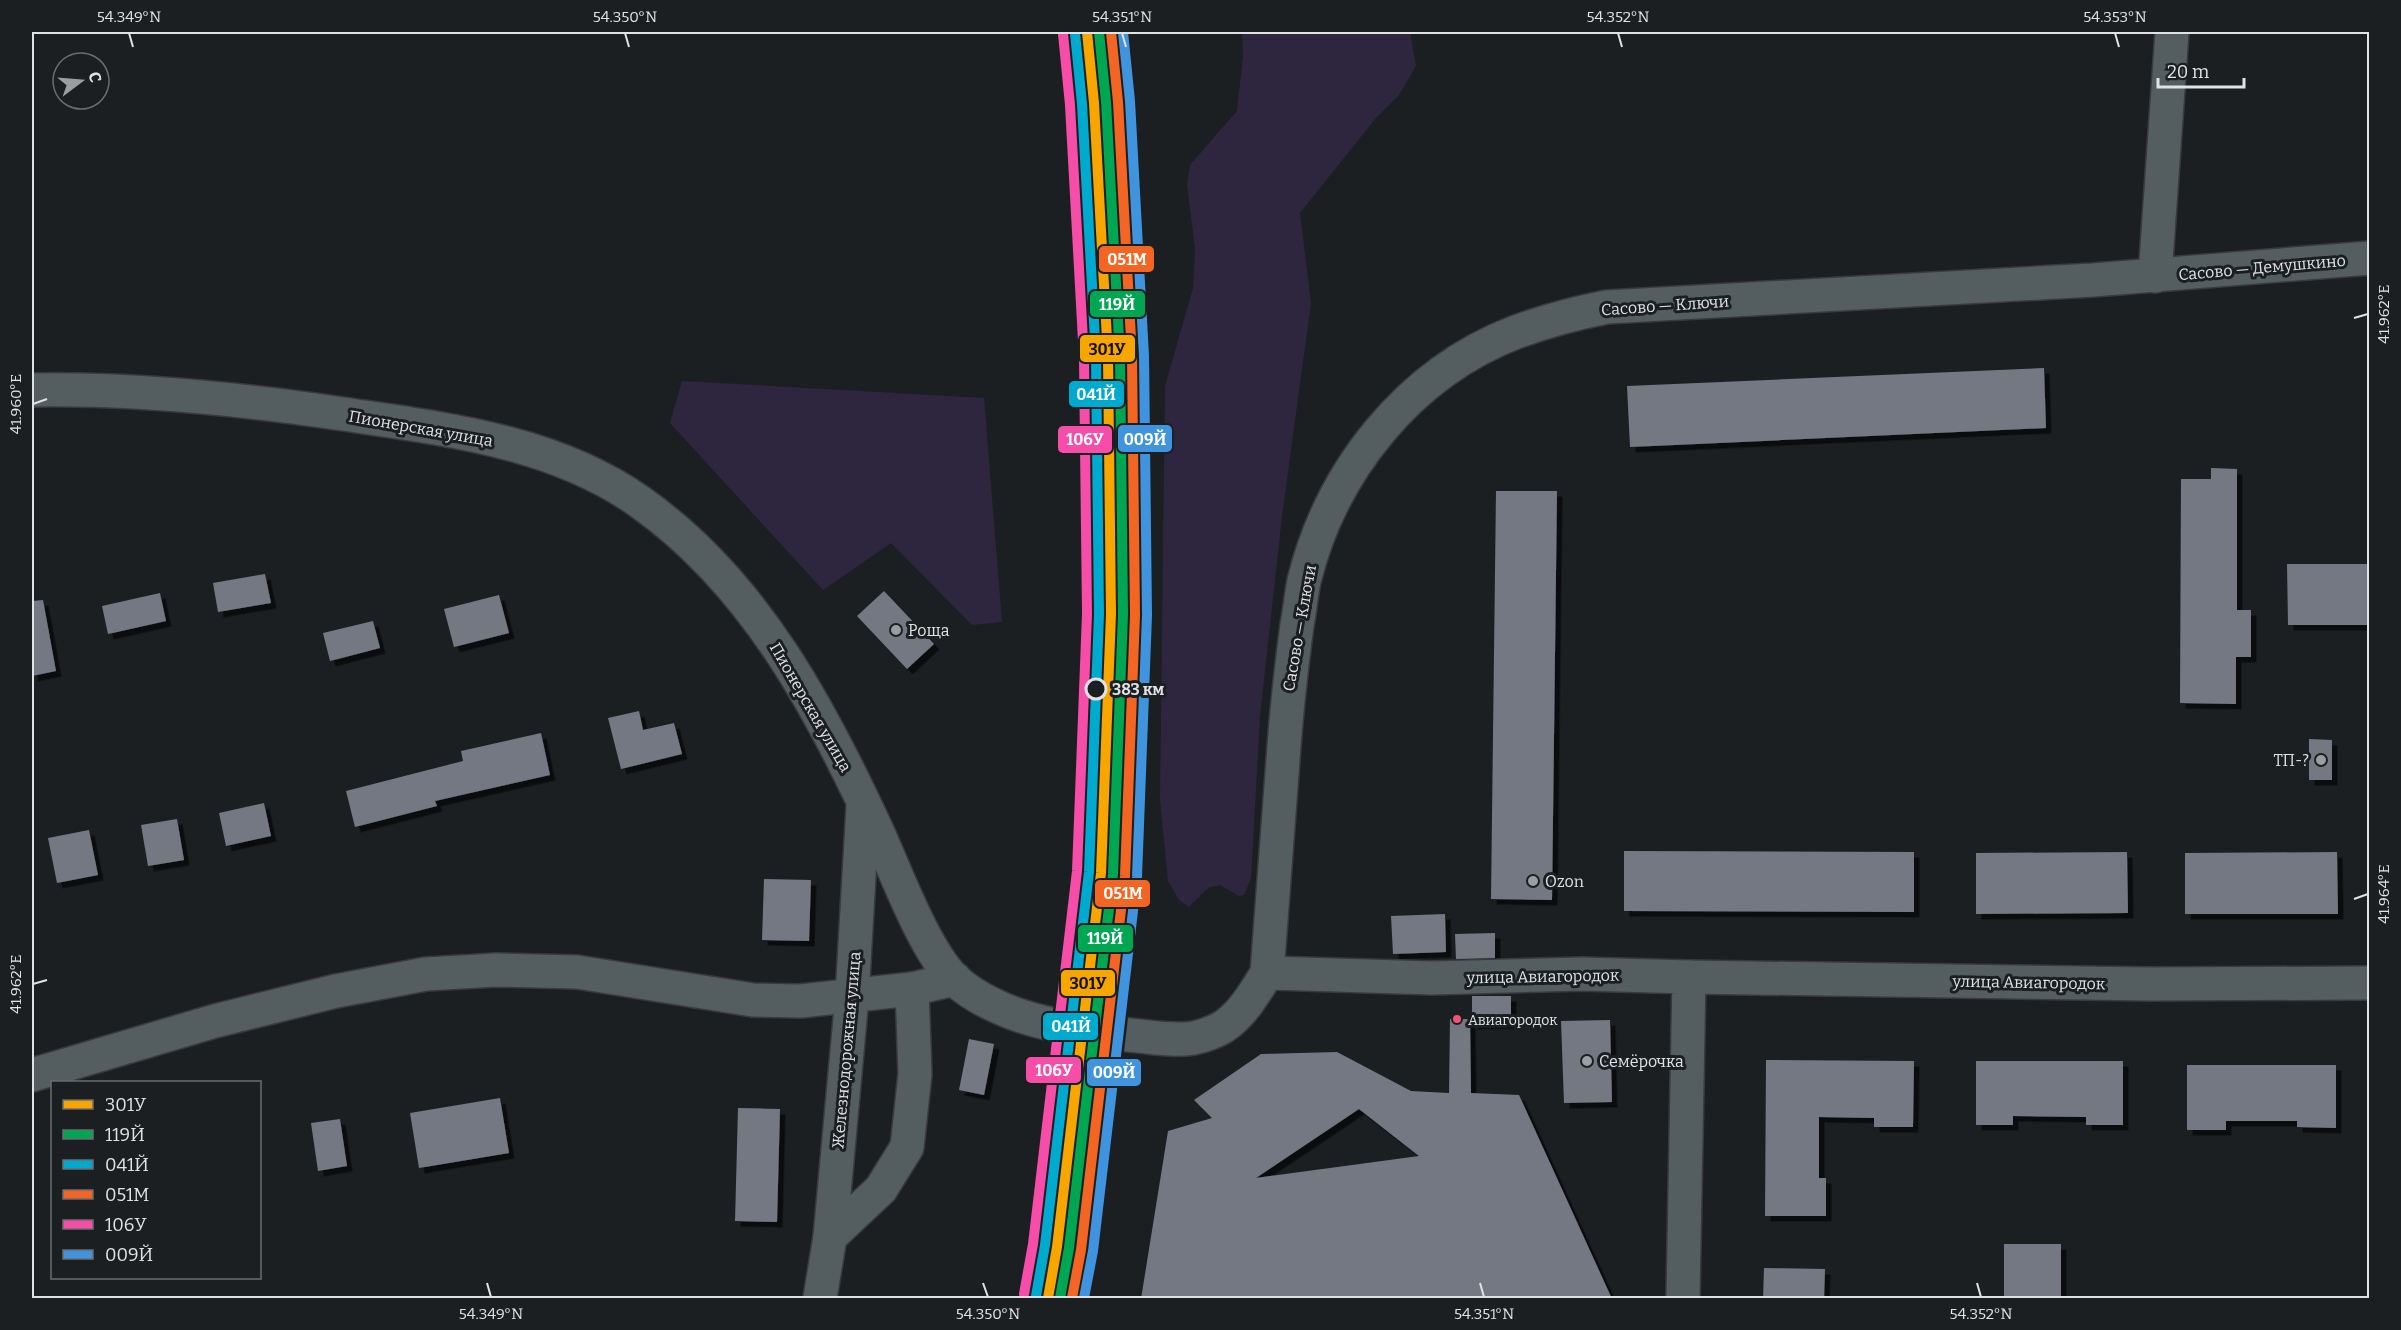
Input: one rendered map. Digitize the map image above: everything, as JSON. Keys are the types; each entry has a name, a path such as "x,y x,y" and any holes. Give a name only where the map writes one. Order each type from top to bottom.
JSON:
{"street":[{"path":"2155,276 2172,32"},
{"name":"Сасово — Демушкино","path":"2155,276 2370,258"},
{"name":"Сасово — Ключи","path":"1267,972 1288,685 1304,582 1320,530 1341,486 1365,449 1390,418 1418,392 1479,349 1514,332 1563,316 1607,307 2155,276"},
{"name":"Пионерская улица","path":"32,390 80,389 237,399 420,425 485,436 542,454 595,475 648,509 684,537 724,576 755,615 786,660 824,724 863,801 922,928 938,957 955,979 997,1007 1046,1022 1115,1034 1195,1038 1222,1028 1242,1011 1267,972"},
{"name":"Железнодорожная улица","path":"820,1299 830,1237 852,997 863,801"},
{"path":"32,1075 215,1021 336,991 426,974 496,970 577,972 753,1000 801,1001 912,989 955,979"},
{"name":"улица Авиагородок","path":"1267,972 1432,978 1582,974 2150,984 2370,983"},
{"path":"1683,1299 1689,977"},
{"path":"830,1237 881,1189 907,1147 915,1074 912,989"}],"shaded area":[{"path":"1242,32 1410,32 1416,66 1399,95 1376,118 1300,213 1311,303 1282,516 1260,716 1251,878 1244,895 1239,896 1220,885 1208,888 1189,907 1179,900 1168,881 1160,800 1165,386 1193,288 1195,249 1187,185 1190,165 1237,111 1243,56"},
{"path":"682,381 984,398 1002,622 972,625 891,543 823,590 670,423"}],"building":[{"path":"2044,368 2046,428 1630,447 1627,386"},
{"path":"2211,468 2237,469 2237,610 2251,610 2251,657 2236,657 2236,704 2180,703 2181,479 2211,479"},
{"path":"1496,491 1557,491 1552,900 1491,899"},
{"path":"2287,564 2370,564 2370,625 2288,625"},
{"path":"265,574 271,603 218,612 213,583"},
{"name":"Роща","path":"884,591 934,644 907,669 857,616"},
{"path":"160,593 166,621 108,634 102,606"},
{"path":"499,595 509,633 454,647 444,609"},
{"path":"43,600 56,671 32,676 32,601"},
{"path":"373,621 380,648 330,661 323,633"},
{"path":"639,711 643,730 674,723 682,754 621,769 608,718"},
{"path":"541,733 550,775 435,801 437,806 355,827 346,791 463,761 461,751"},
{"name":"ТП-?","path":"2309,739 2332,740 2332,780 2309,780"},
{"path":"264,803 271,836 226,846 219,813"},
{"path":"177,819 184,860 148,866 141,825"},
{"path":"89,830 98,875 57,883 48,838"},
{"path":"1624,851 1914,852 1914,912 1624,911"},
{"path":"2127,852 2128,913 1976,914 1976,853"},
{"path":"2337,852 2338,914 2185,914 2185,853"},
{"path":"764,879 811,880 809,941 762,940"},
{"path":"1445,914 1446,952 1393,954 1391,916"},
{"path":"1495,933 1495,958 1456,959 1455,934"},
{"path":"1472,996 1511,996 1511,1023 1472,1024"},
{"path":"1450,1019 1470,1019 1471,1093 1519,1095 1612,1299 1141,1299 1168,1131 1212,1118 1194,1100 1261,1054 1337,1052 1411,1091 1449,1093","holes":["1359,1109 1419,1156 1256,1178"]},
{"name":"Семёрочка","path":"1610,1020 1612,1102 1564,1103 1561,1021"},
{"path":"969,1039 994,1044 984,1095 959,1090"},
{"path":"1766,1060 1914,1061 1913,1127 1874,1127 1874,1118 1819,1117 1819,1178 1826,1178 1826,1216 1765,1216"},
{"path":"1976,1061 2123,1061 2123,1125 2086,1125 2086,1117 2013,1116 2013,1125 1976,1125"},
{"path":"2187,1065 2336,1065 2336,1128 2297,1127 2297,1121 2226,1121 2226,1130 2187,1130"},
{"path":"500,1098 509,1153 419,1168 410,1113"},
{"path":"738,1108 780,1109 777,1222 735,1221"},
{"path":"340,1119 347,1166 318,1171 311,1123"},
{"path":"2004,1244 2061,1244 2061,1299 2004,1299"},
{"path":"1764,1268 1825,1269 1824,1299 1763,1299"}],"transit line":[{"name":"301У","path":"1048,1298 1057,1247 1101,873 1111,614 1108,358 1094,103 1087,32"},
{"name":"119Й","path":"1060,1298 1069,1248 1113,874 1123,614 1120,357 1106,102 1099,32"},
{"name":"051М","path":"1072,1298 1081,1250 1125,876 1135,615 1132,357 1118,102 1111,32"},
{"name":"009Й","path":"1084,1298 1093,1251 1137,877 1147,615 1144,356 1130,101 1123,32"},
{"name":"041Й","path":"1036,1296 1045,1245 1089,872 1099,614 1096,358 1082,104 1075,33"},
{"name":"106У","path":"1024,1294 1033,1244 1077,871 1087,614 1084,359 1070,105 1063,34"}],"place":[{"name":"Роща","path":"896,630"},
{"name":"383 км","path":"1096,689"},
{"name":"ТП-?","path":"2321,760"},
{"name":"Ozon","path":"1533,881"},
{"name":"Авиагородок","path":"1457,1019"},
{"name":"Семёрочка","path":"1587,1061"}]}
